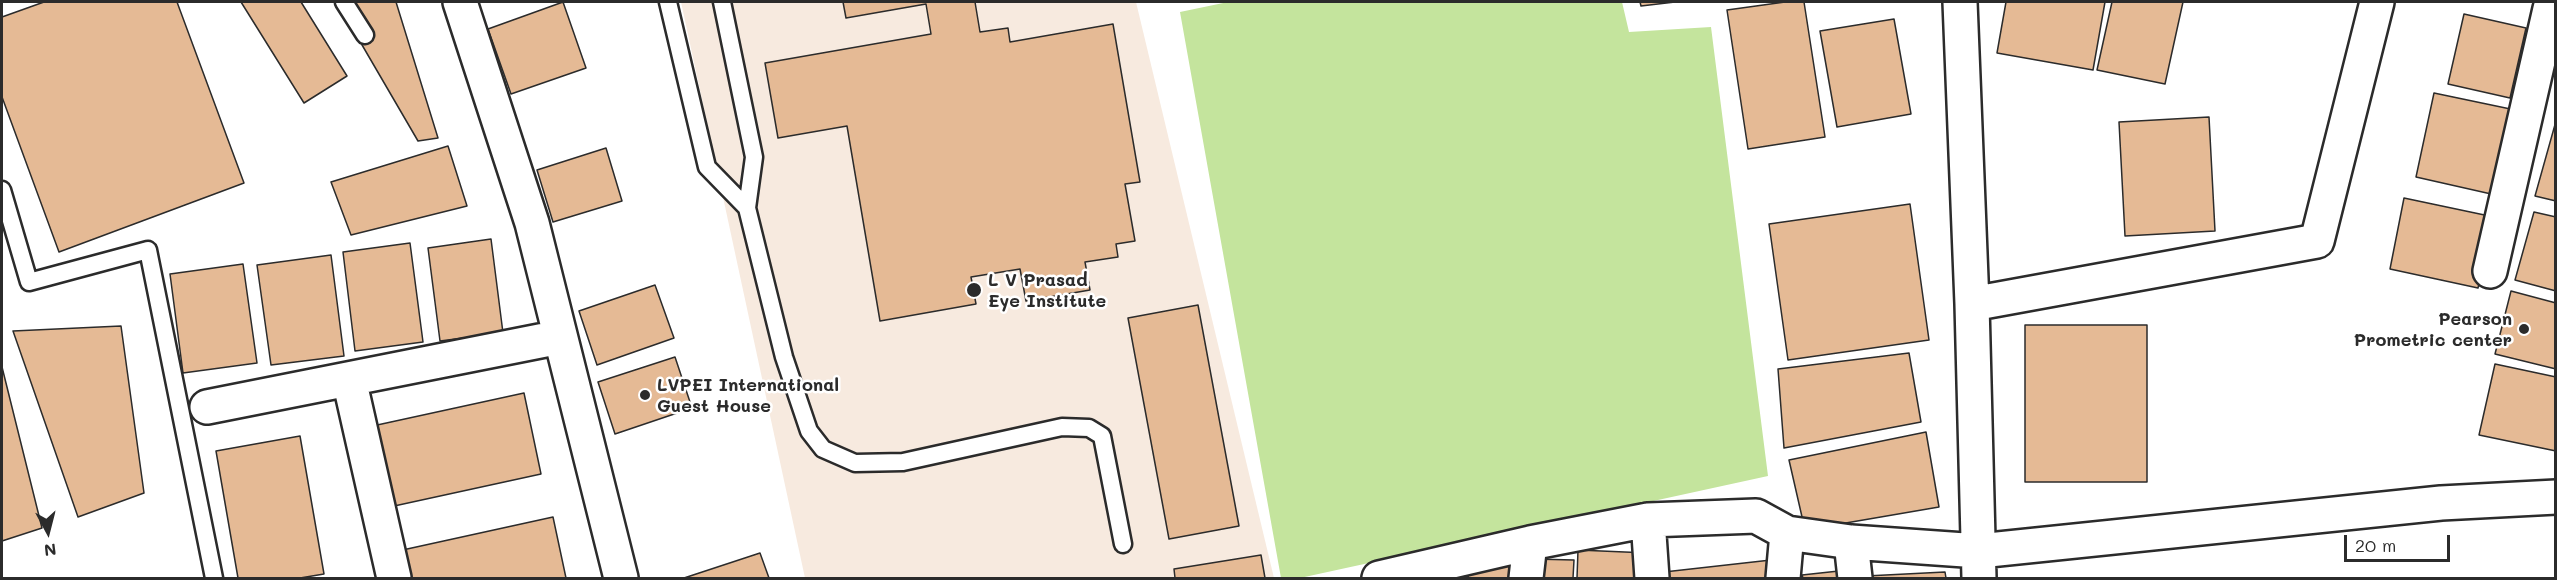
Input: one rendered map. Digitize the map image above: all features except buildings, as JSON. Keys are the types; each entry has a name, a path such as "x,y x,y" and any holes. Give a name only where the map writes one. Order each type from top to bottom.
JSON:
{"street":[{"path":"460,2 532,223 621,579"},
{"path":"1960,2 1972,304 1979,565"},
{"path":"1972,304 2318,241 2377,2"},
{"path":"2490,271 2545,7"},
{"path":"207,407 560,337"},
{"path":"349,379 394,579"},
{"path":"1390,577 1530,543 1648,520 1756,516 1787,533 1979,565 2441,503 2556,497"},
{"path":"1648,520 1652,579"},
{"path":"1783,579 1787,533"},
{"path":"1526,579 1530,543"},
{"path":"1851,543 1855,579"}],"lane":[{"path":"344,2 365,35"},
{"path":"668,2 707,167 747,208"},
{"path":"722,2 754,158 747,208 784,357 809,431 823,449 855,463 903,462 1062,427 1089,428 1102,436 1123,544"},
{"path":"2,190 29,282 148,250 214,579"}],"shaded area":[{"name":"L V Prasad Eye Institute","path":"681,2 1136,2 1274,578 805,578"}],"green space":[{"path":"1228,2 1622,2 1629,32 1711,27 1768,476 1300,578 1281,578 1180,12"}],"place":[{"name":"L V Prasad Eye Institute","path":"974,290"},
{"name":"Pearson Prometric center","path":"2524,329"},
{"name":"LVPEI International Guest House","path":"645,395"}]}
